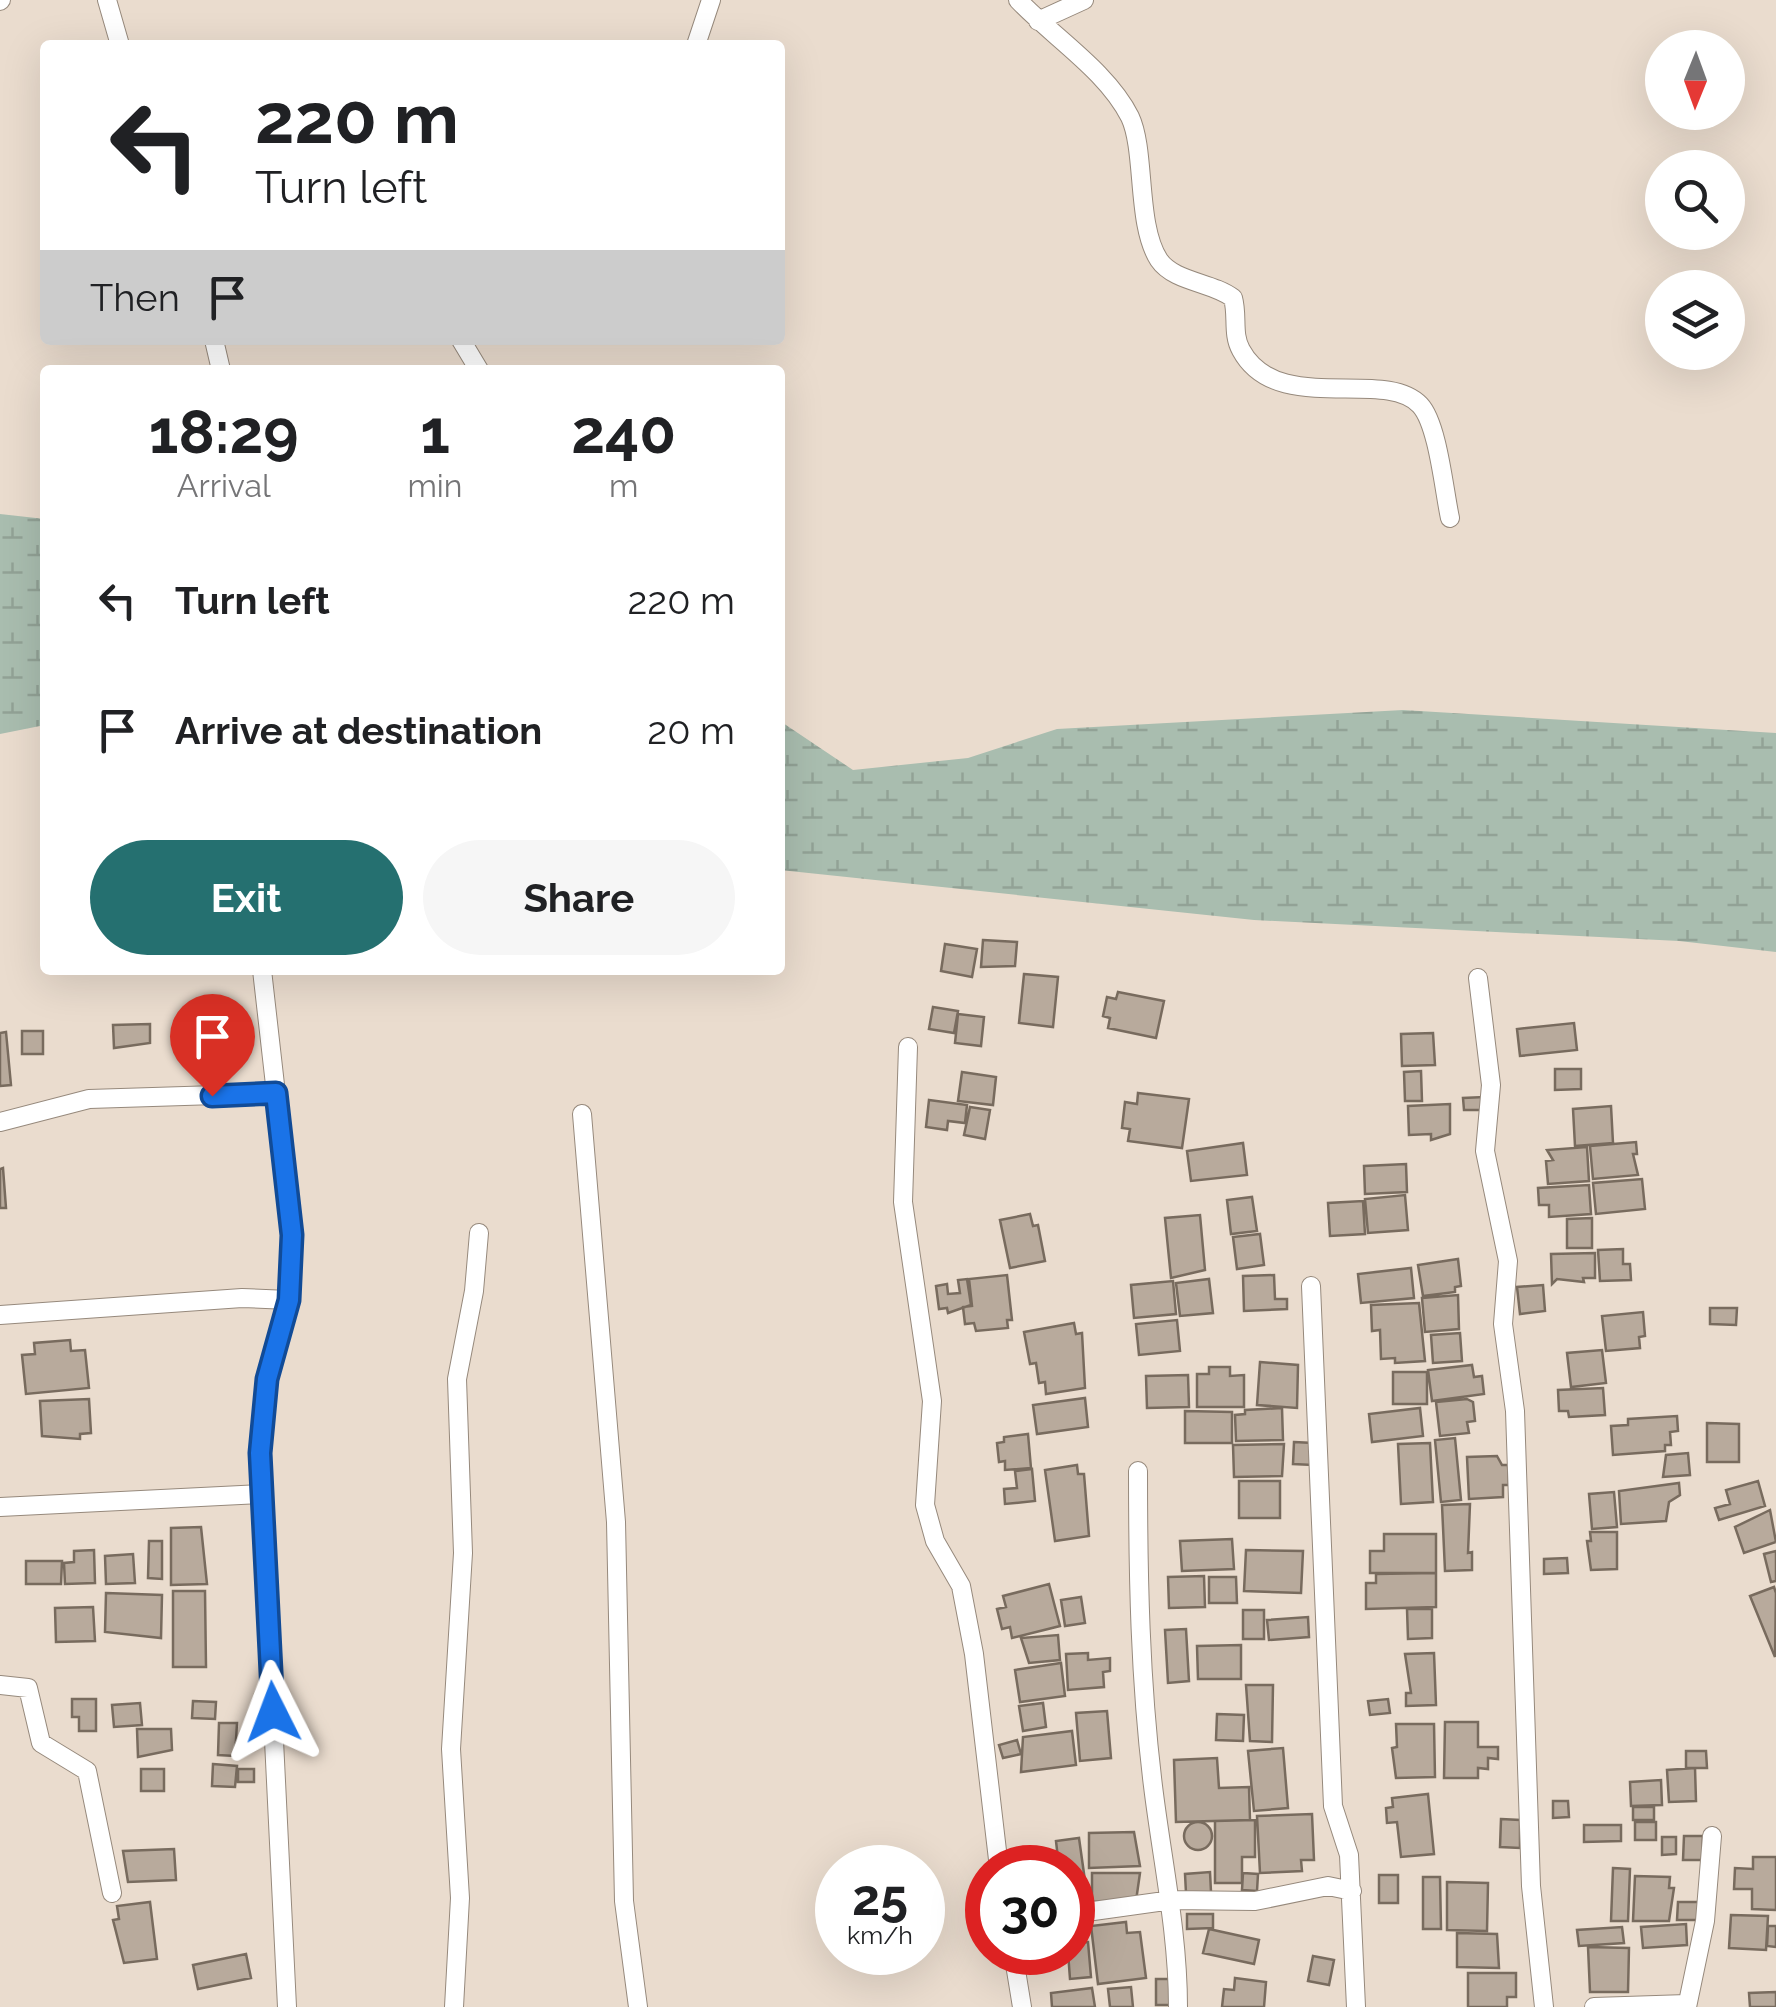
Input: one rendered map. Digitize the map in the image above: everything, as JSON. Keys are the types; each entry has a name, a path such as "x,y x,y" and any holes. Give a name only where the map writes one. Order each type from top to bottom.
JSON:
{"street":[{"path":"107,0 119,40"},
{"path":"698,40 711,0"},
{"path":"1018,0 1104,83 1131,118 1140,182 1159,260 1179,275 1218,286 1233,298 1236,337 1243,354 1260,372 1292,386 1397,392 1420,404 1429,422 1450,518"},
{"path":"1038,21 1084,0"},
{"path":"263,975 292,1235 289,1300 267,1379 260,1494 287,2007"},
{"path":"1478,978 1491,1085 1485,1152 1508,1261 1503,1324 1515,1411 1531,1886 1544,2007"},
{"path":"908,1046 903,1202 932,1402 925,1505 935,1541 961,1586 996,1845"},
{"path":"0,1122 90,1100 276,1093"},
{"path":"582,1114 616,1522 624,1901 638,2007"},
{"path":"454,2007 460,1898 452,1749 463,1552 457,1379 474,1291 479,1232"},
{"path":"1311,1286 1333,1806 1345,1834 1352,1892 1356,2007"},
{"path":"0,1314 242,1298 289,1300"},
{"path":"1138,1472 1138,1631 1153,1788 1172,1900 1178,2007"},
{"path":"0,1507 260,1494"},
{"path":"0,1685 28,1688 41,1743 87,1771 112,1893"},
{"path":"1594,2007 1687,2005 1705,1921 1712,1836"},
{"path":"1095,1911 1172,1900 1255,1901 1328,1886 1352,1892"},
{"path":"1017,1975 1022,2007"}],"green space":[{"path":"0,514 40,518 40,726 0,734"},
{"path":"1403,710 1776,733 1776,952 1679,941 1254,920 785,871 785,724 853,770 968,758 1057,729"}],"building":[{"path":"983,940 1017,942 1015,966 981,967"},
{"path":"945,944 977,949 972,977 941,971"},
{"path":"1024,974 1058,977 1053,1027 1019,1023"},
{"path":"1118,992 1164,1001 1156,1038 1108,1028 1110,1018 1103,1016 1107,997 1116,999"},
{"path":"933,1007 958,1011 954,1033 929,1029"},
{"path":"958,1014 984,1017 981,1046 955,1043"},
{"path":"1574,1023 1577,1050 1520,1056 1517,1029"},
{"path":"150,1024 150,1043 114,1048 113,1025"},
{"path":"22,1031 43,1031 43,1054 22,1054"},
{"path":"6,1032 11,1085 0,1086 0,1033"},
{"path":"1433,1033 1435,1065 1402,1066 1401,1034"},
{"path":"1555,1069 1581,1069 1581,1089 1555,1090"},
{"path":"1421,1071 1422,1101 1405,1101 1404,1072"},
{"path":"962,1072 996,1077 993,1105 958,1101"},
{"path":"1138,1093 1189,1099 1182,1148 1128,1141 1130,1129 1122,1128 1125,1102 1137,1104"},
{"path":"1484,1097 1484,1110 1464,1110 1463,1098"},
{"path":"929,1100 967,1105 965,1123 948,1121 947,1130 926,1127"},
{"path":"1450,1104 1450,1134 1431,1140 1431,1134 1409,1135 1408,1106"},
{"path":"1611,1106 1613,1143 1575,1146 1573,1109"},
{"path":"970,1107 990,1110 985,1139 964,1135"},
{"path":"1636,1142 1637,1154 1633,1154 1638,1175 1593,1179 1590,1146"},
{"path":"1243,1143 1247,1175 1191,1181 1187,1151"},
{"path":"1587,1147 1589,1181 1548,1184 1546,1161 1553,1160 1547,1150"},
{"path":"1406,1164 1407,1192 1365,1194 1364,1166"},
{"path":"3,1168 6,1208 0,1208 0,1169"},
{"path":"1642,1179 1645,1209 1596,1214 1593,1183"},
{"path":"1589,1185 1591,1214 1549,1217 1549,1205 1539,1205 1538,1188"},
{"path":"1405,1195 1408,1230 1368,1233 1365,1199"},
{"path":"1252,1197 1257,1231 1231,1234 1227,1200"},
{"path":"1363,1201 1365,1234 1330,1236 1328,1203"},
{"path":"1030,1214 1033,1226 1038,1225 1045,1261 1010,1268 1000,1220"},
{"path":"1200,1215 1205,1270 1171,1278 1165,1218"},
{"path":"1592,1218 1592,1248 1567,1248 1567,1219"},
{"path":"1260,1234 1264,1265 1237,1269 1233,1237"},
{"path":"1623,1249 1623,1264 1630,1264 1631,1280 1600,1281 1598,1250"},
{"path":"1595,1253 1595,1278 1583,1278 1584,1282 1557,1279 1552,1284 1551,1254"},
{"path":"1458,1259 1461,1286 1455,1287 1455,1292 1423,1296 1418,1265"},
{"path":"1411,1268 1414,1298 1361,1303 1358,1274"},
{"path":"1007,1275 1012,1320 1007,1320 1008,1328 976,1331 974,1323 965,1324 963,1307 972,1306 969,1279"},
{"path":"1274,1275 1275,1299 1287,1299 1287,1309 1244,1311 1243,1276"},
{"path":"967,1279 971,1305 948,1313 947,1308 939,1309 936,1286 947,1284 948,1294 960,1293 958,1280"},
{"path":"1209,1279 1213,1313 1180,1316 1176,1283"},
{"path":"1173,1281 1176,1314 1134,1318 1131,1285"},
{"path":"1543,1285 1545,1311 1520,1314 1517,1287"},
{"path":"1458,1295 1459,1329 1425,1332 1422,1298"},
{"path":"1419,1303 1425,1361 1395,1363 1395,1358 1381,1359 1380,1330 1372,1331 1371,1305"},
{"path":"1710,1308 1737,1308 1736,1325 1710,1324"},
{"path":"1643,1312 1645,1336 1639,1337 1640,1348 1606,1351 1602,1316"},
{"path":"1177,1320 1180,1351 1139,1355 1136,1324"},
{"path":"1074,1323 1076,1334 1082,1333 1085,1388 1046,1394 1045,1382 1039,1383 1036,1363 1030,1364 1024,1332"},
{"path":"1460,1333 1462,1361 1433,1363 1431,1335"},
{"path":"70,1340 71,1351 85,1350 89,1388 26,1394 22,1355 35,1354 34,1343"},
{"path":"1602,1350 1606,1383 1571,1387 1567,1353"},
{"path":"1260,1362 1298,1365 1297,1408 1257,1405"},
{"path":"1472,1365 1474,1377 1482,1376 1484,1394 1432,1401 1428,1370"},
{"path":"1209,1367 1230,1367 1230,1376 1244,1375 1244,1407 1197,1407 1197,1374 1209,1374"},
{"path":"1393,1372 1427,1372 1427,1404 1393,1404"},
{"path":"1188,1375 1189,1407 1147,1408 1146,1376"},
{"path":"1603,1388 1605,1415 1569,1417 1568,1411 1559,1411 1558,1390"},
{"path":"1085,1398 1088,1427 1037,1434 1033,1405"},
{"path":"89,1399 91,1433 80,1434 80,1439 42,1436 40,1401"},
{"path":"1436,1402 1473,1402 1475,1421 1467,1422 1469,1433 1440,1436"},
{"path":"1282,1408 1283,1440 1236,1441 1235,1415 1245,1414 1245,1410"},
{"path":"1420,1408 1423,1436 1372,1442 1369,1414"},
{"path":"1185,1411 1232,1412 1232,1443 1185,1443"},
{"path":"1677,1416 1678,1431 1670,1432 1671,1445 1665,1445 1665,1451 1613,1455 1611,1426 1628,1425 1628,1419"},
{"path":"1707,1423 1739,1424 1739,1462 1707,1462"},
{"path":"1028,1434 1031,1468 1005,1470 1005,1461 999,1462 997,1443 1004,1442 1004,1437"},
{"path":"1455,1438 1461,1500 1441,1502 1435,1440"},
{"path":"1294,1442 1313,1443 1313,1465 1293,1464"},
{"path":"1430,1443 1433,1502 1401,1504 1398,1444"},
{"path":"1284,1444 1282,1476 1234,1477 1233,1445"},
{"path":"1688,1453 1690,1475 1663,1477 1666,1455"},
{"path":"1497,1456 1502,1465 1508,1465 1509,1485 1503,1485 1503,1497 1469,1499 1467,1457"},
{"path":"1077,1465 1078,1474 1084,1474 1089,1536 1055,1541 1045,1470"},
{"path":"1032,1469 1035,1501 1005,1504 1004,1489 1017,1488 1015,1471"},
{"path":"1239,1481 1280,1481 1280,1518 1239,1518"},
{"path":"1758,1481 1765,1506 1719,1520 1715,1508 1730,1504 1726,1490"},
{"path":"1679,1483 1680,1495 1669,1502 1666,1521 1621,1524 1619,1491"},
{"path":"1614,1492 1617,1527 1592,1529 1589,1494"},
{"path":"1470,1504 1468,1553 1472,1552 1472,1570 1445,1571 1442,1505"},
{"path":"1770,1510 1776,1542 1744,1553 1735,1527"},
{"path":"201,1527 207,1584 171,1585 171,1528"},
{"path":"1590,1532 1617,1532 1617,1569 1591,1570 1587,1541 1591,1541"},
{"path":"1384,1534 1436,1534 1436,1573 1370,1573 1370,1551 1384,1551"},
{"path":"1232,1539 1234,1569 1182,1571 1180,1541"},
{"path":"149,1541 162,1541 162,1579 148,1578"},
{"path":"94,1550 95,1583 65,1584 64,1563 74,1562 74,1551"},
{"path":"1246,1550 1303,1551 1301,1593 1244,1591"},
{"path":"1776,1551 1776,1581 1771,1582 1764,1554"},
{"path":"133,1554 135,1583 106,1584 105,1556"},
{"path":"1567,1558 1568,1573 1544,1574 1544,1559"},
{"path":"26,1561 62,1561 61,1584 26,1584"},
{"path":"1436,1573 1436,1607 1366,1609 1366,1583 1376,1583 1376,1574"},
{"path":"1204,1576 1205,1607 1169,1608 1168,1577"},
{"path":"1209,1577 1236,1577 1237,1603 1209,1603"},
{"path":"1049,1584 1060,1626 1012,1638 1010,1627 1002,1629 997,1609 1006,1607 1003,1596"},
{"path":"1774,1587 1776,1593 1775,1657 1750,1596"},
{"path":"173,1591 205,1591 206,1667 173,1667"},
{"path":"106,1593 162,1595 161,1638 105,1632"},
{"path":"1081,1597 1085,1623 1065,1626 1061,1600"},
{"path":"93,1607 95,1641 56,1642 55,1608"},
{"path":"1407,1609 1432,1609 1432,1638 1408,1639"},
{"path":"1243,1610 1264,1610 1264,1639 1243,1639"},
{"path":"1308,1617 1309,1637 1269,1640 1267,1620"},
{"path":"1186,1629 1189,1681 1168,1683 1165,1630"},
{"path":"1058,1635 1060,1660 1029,1663 1021,1638"},
{"path":"1241,1645 1241,1679 1198,1679 1197,1646"},
{"path":"1088,1653 1088,1660 1110,1658 1110,1671 1103,1672 1104,1687 1068,1690 1066,1654"},
{"path":"1434,1653 1436,1705 1406,1706 1406,1693 1411,1693 1405,1654"},
{"path":"1061,1663 1065,1696 1020,1702 1015,1670"},
{"path":"1246,1685 1273,1685 1272,1742 1250,1741"},
{"path":"72,1699 96,1699 96,1731 79,1731 79,1717 72,1717"},
{"path":"1388,1699 1390,1713 1370,1715 1368,1701"},
{"path":"193,1701 216,1702 215,1719 192,1718"},
{"path":"140,1703 142,1725 114,1727 112,1705"},
{"path":"1043,1703 1046,1727 1023,1731 1019,1706"},
{"path":"1107,1711 1111,1758 1080,1761 1076,1713"},
{"path":"1217,1714 1244,1715 1243,1741 1216,1740"},
{"path":"1445,1722 1478,1722 1478,1747 1498,1747 1498,1759 1488,1758 1488,1769 1478,1768 1478,1778 1444,1778"},
{"path":"219,1723 237,1723 235,1756 218,1755"},
{"path":"1396,1724 1434,1724 1435,1777 1396,1778 1392,1748 1397,1747"},
{"path":"137,1729 171,1729 172,1750 138,1757"},
{"path":"1072,1731 1076,1765 1021,1772 1023,1737"},
{"path":"1017,1740 1021,1754 1003,1758 999,1745"},
{"path":"1283,1748 1288,1808 1254,1811 1248,1751"},
{"path":"1686,1751 1706,1751 1707,1768 1686,1768"},
{"path":"1217,1758 1219,1788 1249,1787 1250,1820 1176,1822 1174,1760"},
{"path":"213,1764 237,1766 235,1787 212,1786"},
{"path":"1695,1768 1696,1801 1669,1802 1667,1770"},
{"path":"141,1769 164,1769 164,1791 141,1791"},
{"path":"238,1769 254,1769 254,1782 238,1782"},
{"path":"1661,1780 1662,1805 1631,1806 1630,1782"},
{"path":"1428,1794 1434,1854 1401,1857 1397,1822 1387,1823 1386,1808 1393,1807 1392,1798"},
{"path":"1553,1801 1568,1801 1569,1817 1553,1818"},
{"path":"1633,1807 1654,1807 1654,1820 1633,1820"},
{"path":"1312,1814 1314,1860 1301,1860 1302,1871 1260,1873 1257,1816"},
{"path":"1501,1819 1520,1820 1520,1848 1500,1847"},
{"path":"1255,1820 1255,1857 1242,1857 1242,1883 1215,1883 1215,1821"},
{"path":"1198,1822 1208,1826 1212,1836 1208,1846 1198,1850 1188,1846 1184,1836 1188,1826"},
{"path":"1635,1822 1656,1822 1656,1840 1635,1840"},
{"path":"1584,1825 1621,1825 1621,1841 1584,1842"},
{"path":"1134,1832 1140,1866 1095,1868 1095,1845 1089,1845 1089,1833"},
{"path":"1684,1836 1703,1836 1702,1860 1683,1860"},
{"path":"1662,1837 1676,1837 1676,1854 1662,1855"},
{"path":"1079,1838 1080,1845 1056,1845 1056,1841"},
{"path":"174,1849 176,1880 128,1882 123,1851"},
{"path":"1753,1857 1776,1857 1776,1910 1752,1909 1752,1889 1734,1889 1735,1868 1753,1869"},
{"path":"1613,1868 1630,1869 1628,1921 1611,1921"},
{"path":"1210,1872 1211,1892 1186,1893 1185,1874"},
{"path":"1095,1873 1140,1873 1136,1901 1095,1902"},
{"path":"1243,1873 1258,1874 1257,1891 1242,1890"},
{"path":"1379,1875 1398,1875 1398,1903 1379,1903"},
{"path":"1635,1876 1670,1877 1669,1888 1674,1888 1669,1921 1633,1921"},
{"path":"1423,1877 1440,1877 1441,1929 1423,1929"},
{"path":"1447,1882 1488,1883 1487,1931 1447,1930"},
{"path":"150,1902 157,1959 124,1963 113,1920 119,1919 117,1906"},
{"path":"1678,1902 1699,1902 1698,1920 1677,1920"},
{"path":"1187,1914 1213,1914 1213,1928 1187,1929"},
{"path":"1731,1915 1768,1916 1766,1950 1729,1948"},
{"path":"1126,1922 1127,1933 1140,1932 1146,1978 1098,1984 1095,1926"},
{"path":"1686,1924 1687,1945 1643,1948 1641,1927"},
{"path":"1768,1926 1776,1926 1776,1947 1767,1946"},
{"path":"1622,1927 1624,1943 1579,1946 1577,1930"},
{"path":"1209,1929 1259,1940 1254,1964 1203,1953"},
{"path":"1457,1933 1497,1934 1499,1968 1457,1967"},
{"path":"1588,1947 1629,1948 1628,1992 1590,1992"},
{"path":"246,1954 251,1978 198,1989 193,1965"},
{"path":"1313,1956 1334,1960 1329,1985 1308,1981"},
{"path":"1468,1973 1516,1973 1516,1997 1507,1997 1507,2007 1468,2007"},
{"path":"1070,1975 1091,1975 1091,1977 1070,1979"},
{"path":"1235,1978 1266,1982 1264,2007 1222,2007 1224,1989 1234,1990"},
{"path":"1156,1979 1174,1979 1174,2005 1156,2005"},
{"path":"1131,1987 1133,2007 1110,2007 1108,1989"},
{"path":"1092,1988 1095,2007 1052,2007 1051,1993"},
{"path":"1776,1992 1776,2007 1750,2007 1749,1993"}],"route":[{"path":"212,1096 276,1093 286,1159 292,1235 289,1300 267,1379 260,1453 260,1514 273,1712"}]}
